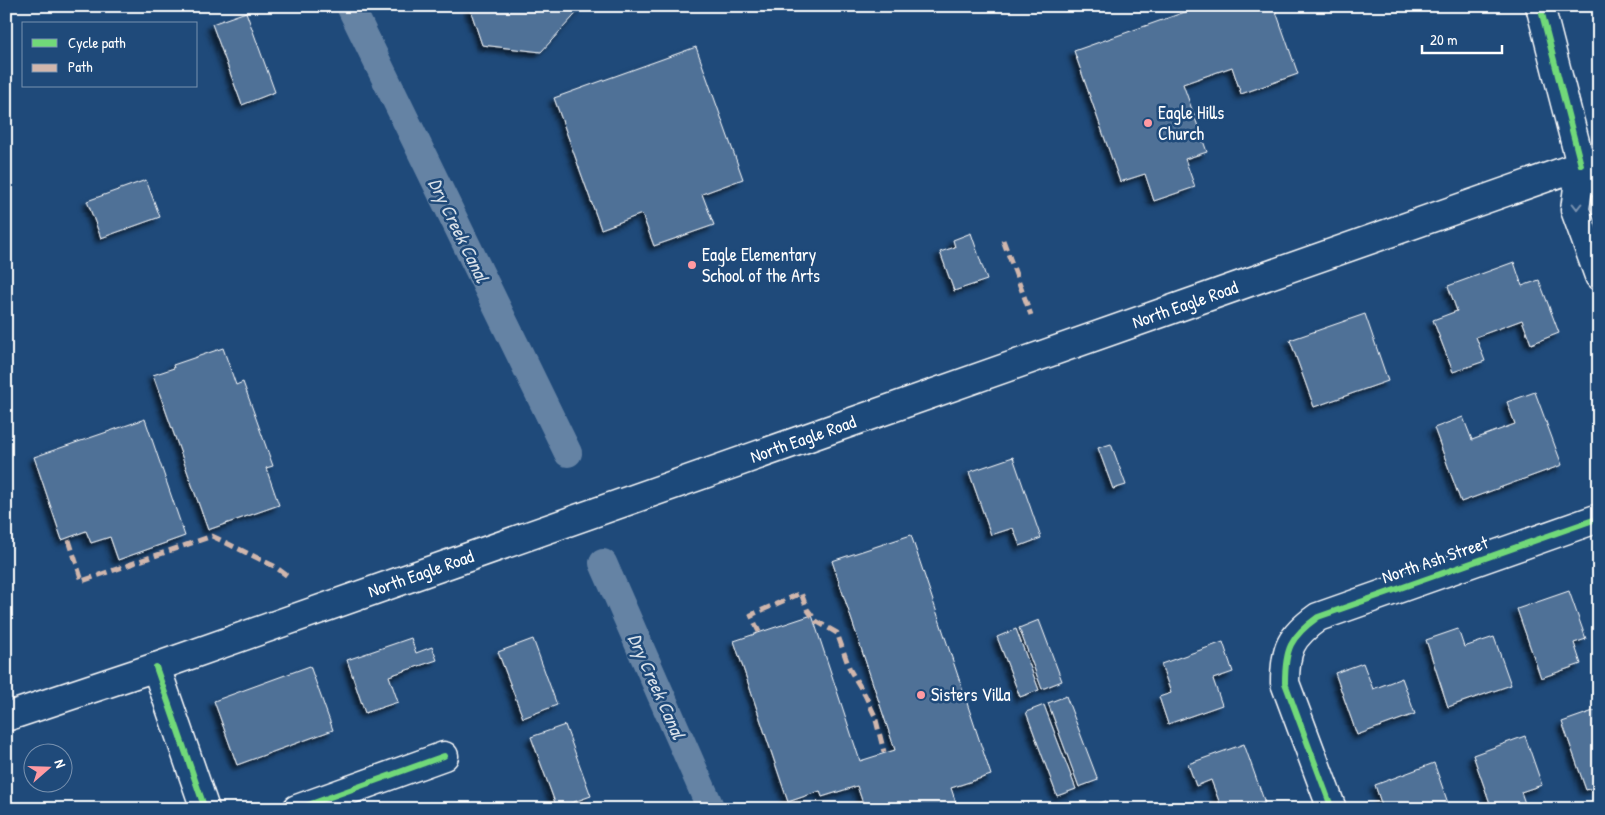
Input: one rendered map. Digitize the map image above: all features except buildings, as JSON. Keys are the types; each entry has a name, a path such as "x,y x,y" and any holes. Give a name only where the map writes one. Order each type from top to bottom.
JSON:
{"main road":[{"path":"1540,6 1593,168 1575,210 1599,276"},
{"name":"North Eagle Road","path":"6,718 1593,168"},
{"name":"North Ash Street","path":"1332,809 1285,683 1285,664 1291,644 1301,629 1318,617 1599,518"},
{"path":"156,667 205,809"},
{"path":"297,809 444,756"}],"waterway":[{"name":"Dry Creek Canal","path":"350,6 568,453"},
{"name":"Dry Creek Canal","path":"603,563 711,809"}],"marked path":[{"path":"1003,240 1031,315"},
{"path":"69,540 82,581 212,536 274,566 289,577"},
{"path":"759,632 751,615 801,593 807,609 816,621 837,633 850,670 875,716 884,752"}],"cycle path":[{"path":"1540,6 1581,165"},
{"path":"1332,809 1285,683 1288,652 1301,631 1318,617 1599,518"},
{"path":"156,667 205,809"},
{"path":"297,809 444,756"}],"place":[{"name":"Eagle Hills Church","path":"1148,123"},
{"name":"Eagle Elementary School of the Arts","path":"692,265"},
{"name":"Sisters Villa","path":"921,695"}]}
